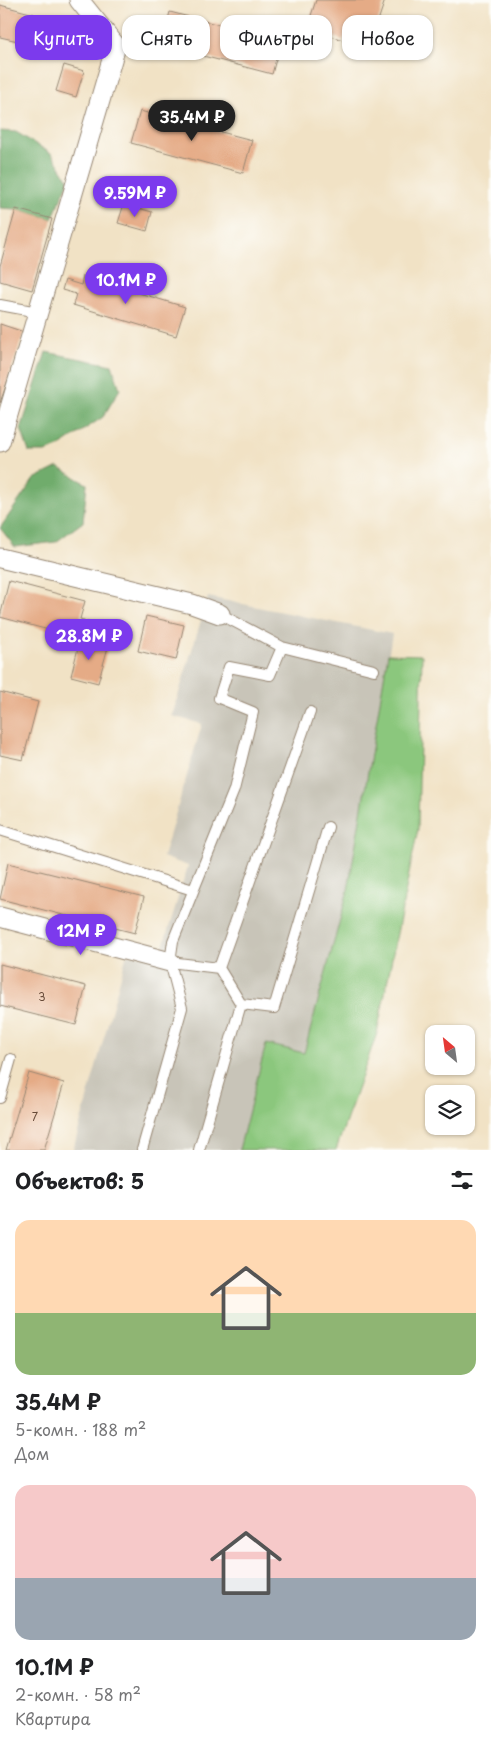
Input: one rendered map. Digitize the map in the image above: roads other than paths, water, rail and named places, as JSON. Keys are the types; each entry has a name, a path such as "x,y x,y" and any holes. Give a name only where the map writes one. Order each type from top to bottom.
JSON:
{"street":[{"path":"0,442 116,46 79,0"},
{"path":"0,558 192,604 220,614"},
{"path":"0,917 170,962"}],"lane":[{"path":"0,305 38,312"},
{"path":"220,614 282,646 374,670"},
{"path":"142,1150 182,1008 170,962 173,941 234,790 254,712 219,698 229,667 270,675 282,646"},
{"path":"219,968 310,712"},
{"path":"241,1004 274,1008 328,827"},
{"path":"0,830 193,890"},
{"path":"170,962 219,968"},
{"path":"200,1150 241,1004 219,968"},
{"path":"0,1098 10,1059"}]}
